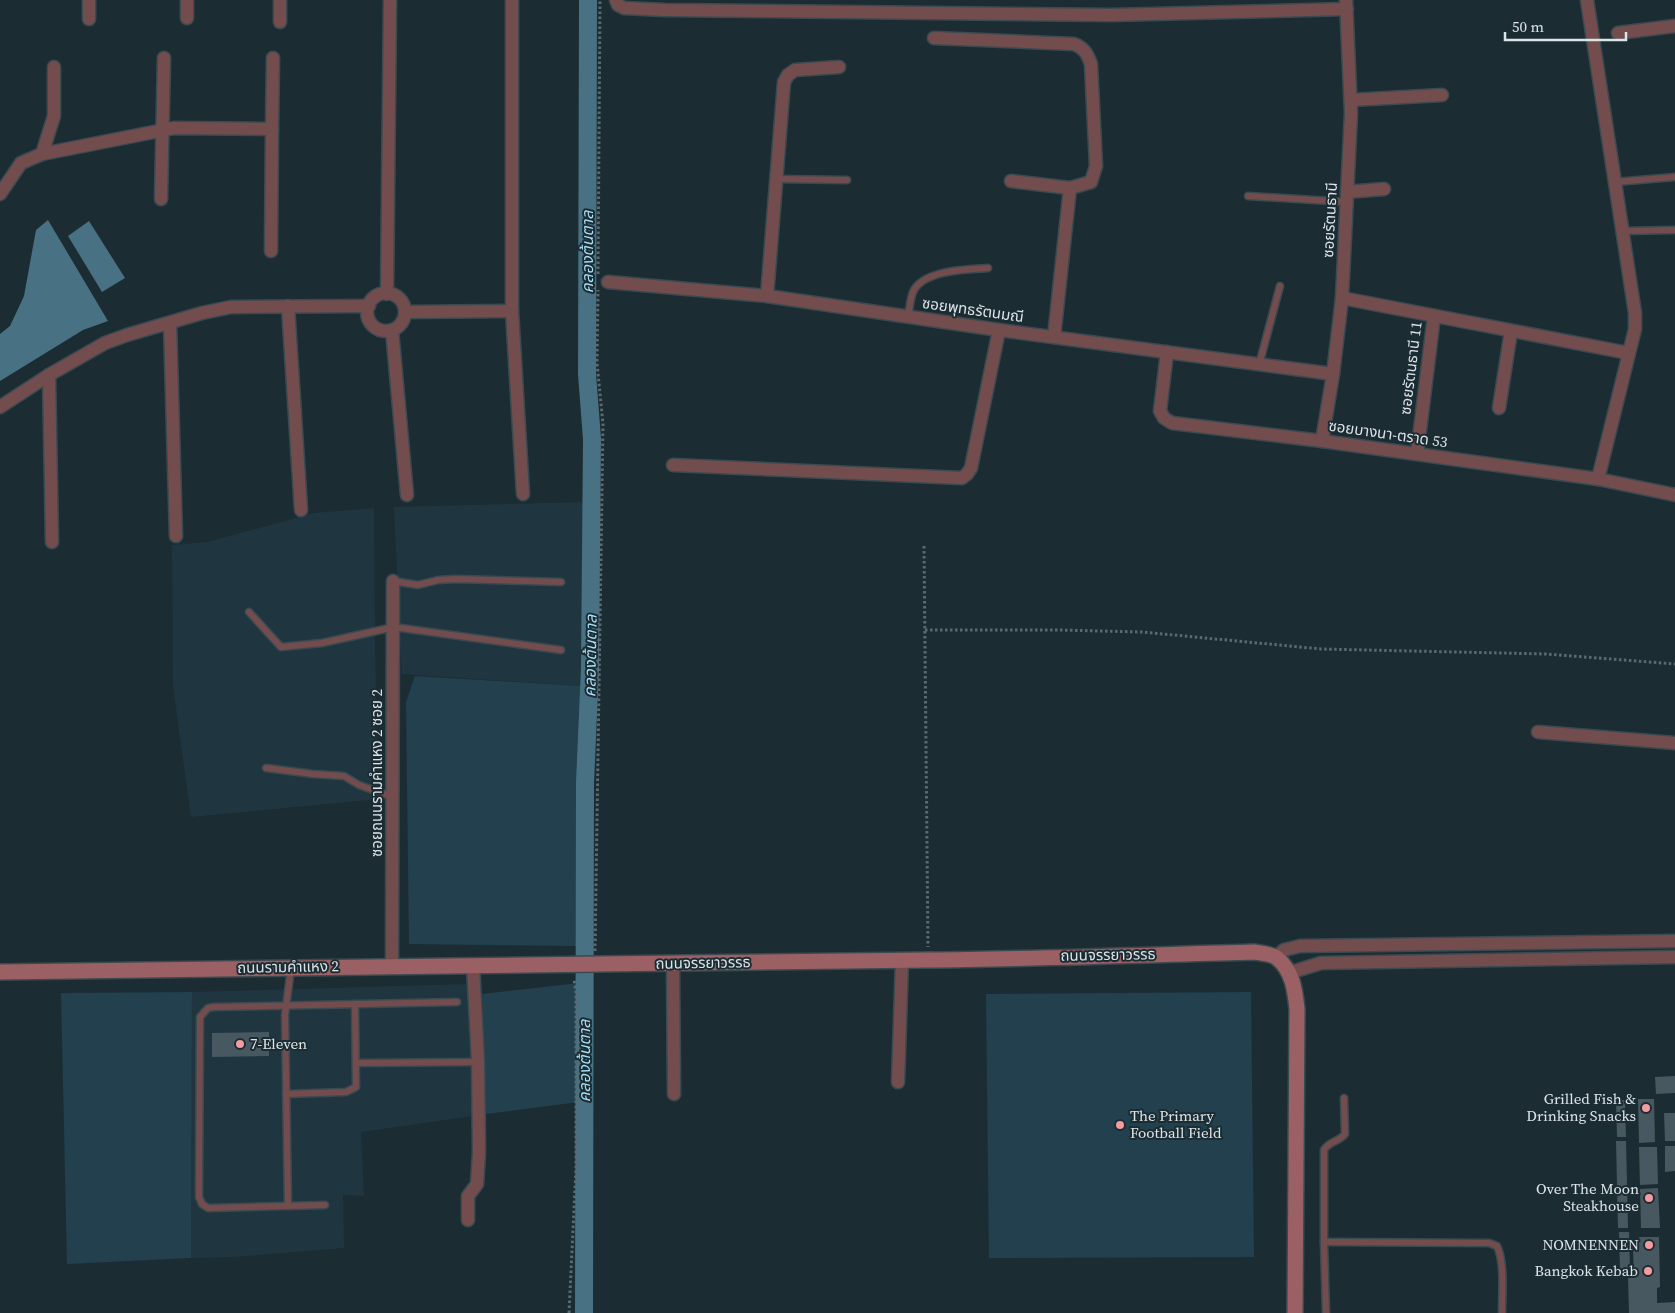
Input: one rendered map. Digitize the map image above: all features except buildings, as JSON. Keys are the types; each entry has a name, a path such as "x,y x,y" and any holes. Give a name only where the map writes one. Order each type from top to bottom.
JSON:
{"main road":[{"name":"ถนนจรรยาวรรธ","path":"574,964 928,960 1254,952 1276,957"},
{"path":"1276,957 1289,973 1294,988 1297,1009 1295,1313"},
{"name":"ถนนรามคำแหง 2","path":"0,972 574,964"}],"street":[{"path":"88,0 88,20"},
{"path":"187,0 187,18"},
{"path":"280,0 280,22"},
{"path":"387,294 390,0"},
{"path":"512,0 512,311 523,494"},
{"path":"616,0 618,5 624,8 665,10 1112,15 1347,4"},
{"path":"651,0 665,10"},
{"path":"1587,0 1635,313 1635,328 1598,480"},
{"name":"ซอยรัตนธานี","path":"1322,441 1333,374 1342,298 1351,100 1347,4"},
{"path":"1618,34 1675,26"},
{"path":"934,38 1074,44 1082,48 1088,55 1091,64 1096,166 1091,182 1070,188 1011,181"},
{"path":"161,199 164,58"},
{"path":"271,251 273,58"},
{"path":"42,154 54,116 54,67"},
{"path":"767,296 784,82 788,75 796,70 839,67"},
{"path":"1351,100 1442,95"},
{"path":"0,194 21,163 42,154 174,128 272,129"},
{"path":"1054,338 1070,188"},
{"path":"1347,197 1384,189"},
{"name":"ซอยพุทธรัตนมณี","path":"608,282 767,296 1054,338 1333,374"},
{"path":"387,294 393,295 401,302 405,312 402,323 392,330 386,331 375,328 368,318 369,306 376,297 387,294"},
{"path":"1342,298 1628,353"},
{"path":"288,306 301,510"},
{"path":"0,407 49,375 105,343 170,323 231,307 369,306"},
{"path":"405,312 512,311"},
{"name":"ซอยรัตนธานี 11","path":"1417,454 1434,316"},
{"path":"170,323 176,536"},
{"path":"392,330 407,495"},
{"path":"673,465 962,478 970,468 999,330"},
{"path":"1499,408 1511,331"},
{"name":"ซอยบางนา-ตราด 53","path":"1167,352 1160,411 1164,418 1172,423 1417,454 1598,480 1675,495"},
{"path":"49,375 52,542"},
{"name":"ซอยถนนรามคำแหง 2 ซอย 2","path":"392,966 393,581"},
{"path":"1538,732 1675,743"},
{"path":"1276,957 1284,950 1300,946 1675,941"},
{"path":"1289,973 1321,963 1675,957"},
{"path":"898,1082 902,960"},
{"path":"468,1220 468,1196 477,1184 479,1152 478,1062 473,964"},
{"path":"673,964 674,1094"}],"lane":[{"path":"1615,182 1675,177"},
{"path":"776,179 847,180"},
{"path":"1248,196 1347,197"},
{"path":"1623,231 1675,230"},
{"path":"908,316 914,290 920,282 935,275 956,270 988,268"},
{"path":"1259,364 1280,286"},
{"path":"393,581 418,585 438,580 456,579 561,582"},
{"path":"249,612 281,648 322,643 394,627 561,650"},
{"path":"266,768 344,776 359,785 393,797"},
{"path":"1555,942 1556,959"},
{"path":"288,1206 286,1006 291,968"},
{"path":"325,1205 208,1208 202,1204 200,1197 200,1017 208,1008 457,1002"},
{"path":"286,1094 346,1092 356,1087 355,1004"},
{"path":"356,1063 478,1062"},
{"path":"1326,1313 1324,1150 1327,1144 1345,1134 1344,1098"},
{"path":"1324,1242 1489,1243 1497,1246 1500,1251 1501,1262 1502,1313"}],"path":[{"path":"594,964 603,424 597,363 600,0"},
{"path":"924,546 928,960"},
{"path":"924,630 1142,632 1321,649 1546,654 1675,664"},
{"path":"569,1313 576,1168 576,992 574,964"}],"shaded area":[{"path":"48,220 108,321 83,330 0,381 0,334 10,326 24,296 36,230"},
{"path":"89,221 125,278 102,292 68,236"},
{"path":"586,502 582,686 402,674 394,507"},
{"path":"374,508 378,799 191,817 173,686 172,545 208,542 314,513"},
{"path":"415,676 582,686 577,946 409,944 406,702"},
{"path":"579,983 579,1102 486,1114 482,994"},
{"path":"467,984 473,1116 361,1132 364,1196 343,1195 344,1248 233,1257 191,1258 192,992"},
{"path":"192,992 191,1258 67,1264 61,993"},
{"name":"The Primary Football Field","path":"1251,992 1254,1257 989,1258 986,994"}],"waterway":[{"name":"คลองต้นตาล","path":"584,1313 585,783 590,668 592,439 587,374 588,0"}],"place":[{"name":"7-Eleven","path":"240,1044"},
{"name":"Grilled Fish & Drinking Snacks","path":"1646,1108"},
{"name":"The Primary Football Field","path":"1120,1125"},
{"name":"Over The Moon Steakhouse","path":"1649,1198"},
{"name":"NOMNENNEN","path":"1649,1245"},
{"name":"Bangkok Kebab","path":"1648,1271"}]}
